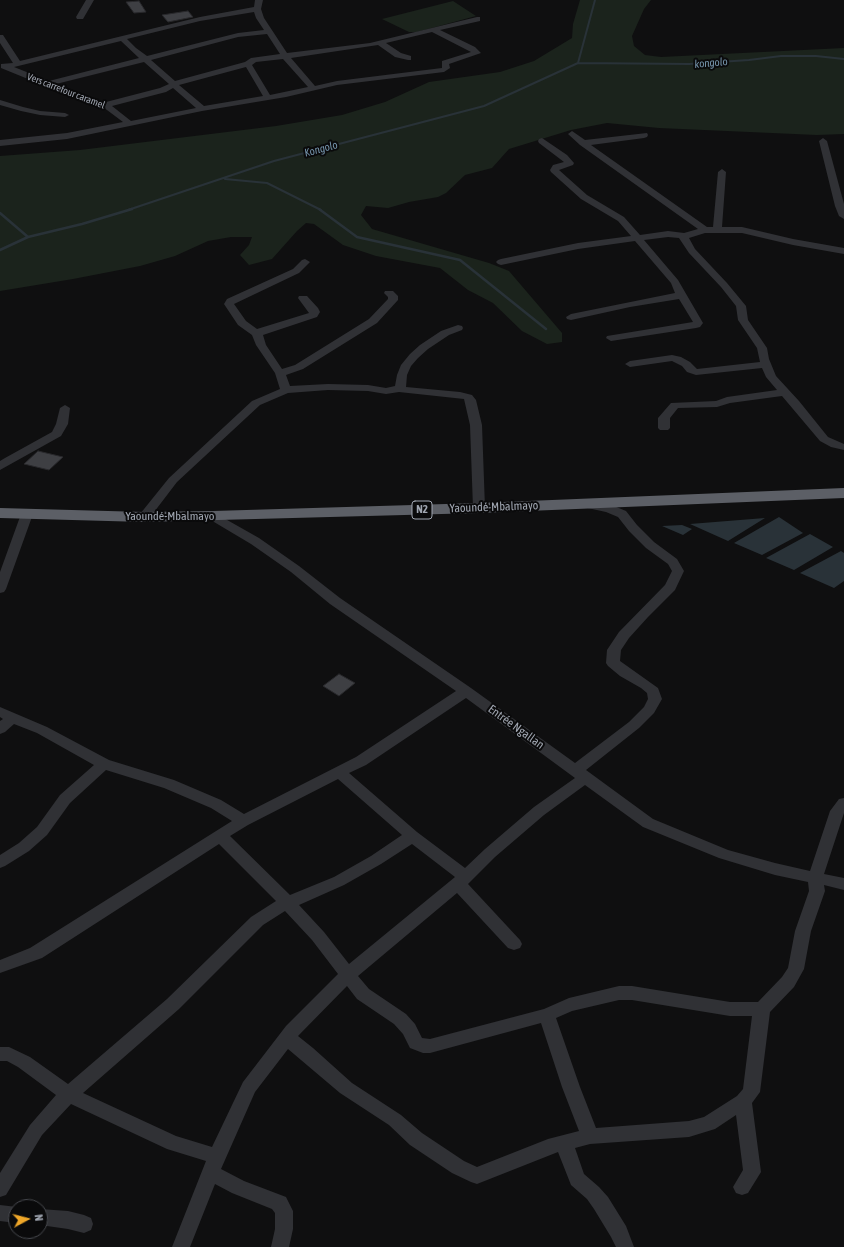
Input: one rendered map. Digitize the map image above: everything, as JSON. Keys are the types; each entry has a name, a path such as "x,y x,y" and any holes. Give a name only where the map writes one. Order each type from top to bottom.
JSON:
{"highway":[{"name":"Yaoundé-Mbalmayo","path":"0,513 144,517 213,516 479,508 844,493"}],"street":[{"path":"80,17 90,0"},
{"path":"259,0 257,9 269,32 285,55 313,88"},
{"path":"3,66 18,64 123,39 200,19 257,9"},
{"path":"106,105 162,90 173,84 248,64 254,60 380,43 477,19"},
{"path":"0,143 67,136 129,123 164,118 202,109 286,95 337,83 444,70 446,68 445,63 477,53 434,30"},
{"path":"48,84 232,37 269,32"},
{"path":"0,37 18,64"},
{"path":"123,39 133,50 145,58 202,109"},
{"path":"380,43 398,55 408,58"},
{"path":"248,64 268,98"},
{"name":"Vers carrefour caramel","path":"3,66 85,99 106,105 129,123"},
{"path":"0,102 40,113 65,115"},
{"path":"572,134 705,230"},
{"path":"583,143 644,135"},
{"path":"542,141 570,163 556,167 554,170 584,196 621,219 676,282 681,294 698,323 696,325 611,338"},
{"path":"823,141 844,216"},
{"path":"718,229 722,172"},
{"path":"501,262 578,246 668,234 684,236 705,230 718,229 742,230 793,242 844,251"},
{"path":"684,236 684,240 724,285 740,306 743,313 742,320 762,348 771,377 824,439 835,445 844,447"},
{"path":"286,390 280,373 261,345 257,334 242,323 230,307 231,301 284,277 296,270 305,262"},
{"path":"280,373 305,363 373,321 393,300 393,296 388,293"},
{"path":"571,316 630,304 675,297 681,294"},
{"path":"257,334 264,330 313,315 315,312 303,298"},
{"path":"399,389 406,365 414,356 424,347 445,333 458,328"},
{"path":"630,364 672,358 677,359 696,372 766,364"},
{"path":"144,517 173,480 256,403 286,390 328,387 368,388 386,391 399,389 468,397 471,400 476,425 479,508"},
{"path":"664,428 664,418 675,405 717,404 727,400 785,392"},
{"path":"0,467 9,460 57,434 62,424 65,408"},
{"path":"181,1247 212,1174 217,1156 249,1088 287,1038 348,975 462,880 490,853 580,775 649,710 655,699 653,691 646,685 625,673 613,663 612,656 614,650 624,635 671,587 678,571 673,562 650,545 633,528 622,514 610,509 581,503"},
{"path":"1,582 27,514"},
{"name":"Entrée Ngallan","path":"213,516 255,541 295,569 336,601 466,691 648,823 724,854 775,869 844,884"},
{"path":"0,968 36,953 244,821 339,772 398,737 466,691"},
{"path":"0,712 42,730 104,764 169,784 216,804 244,821"},
{"path":"0,729 14,717"},
{"path":"0,862 24,847 42,831 65,799 104,764"},
{"path":"339,772 462,880 485,914 514,944"},
{"path":"287,1038 307,1053 346,1088 395,1120 416,1138 458,1167 477,1176 548,1147 590,1136 689,1129 709,1124 744,1101 751,1092 756,1059 757,1037 762,1009 788,982 796,968 803,931 817,891 815,878 837,811 844,803"},
{"path":"221,836 288,903 318,936 363,994 400,1019 409,1029 416,1043 423,1046 443,1044 547,1015 569,1005 625,993 666,998 730,1009 762,1009"},
{"path":"0,1189 36,1130 68,1094 174,1004 198,978 257,921 276,908 339,881 376,860 412,836"},
{"path":"547,1015 571,1087 590,1136"},
{"path":"0,1054 9,1054 24,1062 68,1094 138,1128 173,1143 217,1156"},
{"path":"742,1187 752,1172 744,1101"},
{"path":"566,1143 569,1160 578,1179 601,1203 619,1232 625,1247"},
{"path":"212,1174 238,1187 279,1203 284,1211 284,1229 280,1247"},
{"path":"48,1218 68,1220 84,1224"}],"shaded area":[{"path":"580,0 651,0 644,9 632,36 634,46 645,55 661,57 844,48 844,134 817,135 659,128 607,123 571,130 509,149 492,168 465,175 446,193 438,197 409,202 388,208 366,206 361,215 372,229 489,263 509,271 562,333 562,342 547,344 522,331 493,303 468,290 440,268 376,256 343,245 314,224 306,223 272,259 249,265 240,255 249,245 252,237 231,237 208,241 175,256 140,266 0,291 0,156 80,150 276,126 342,115 385,102 429,82 500,72 534,61 572,38 573,24"},
{"path":"453,1 476,16 417,32 409,32 382,19"},
{"path":"779,517 803,533 762,555 734,543"},
{"path":"765,518 728,541 690,524"},
{"path":"682,525 692,529 683,535 662,526"},
{"path":"810,534 833,547 794,570 766,558"},
{"path":"841,551 844,553 844,581 834,588 800,573"}],"building":[{"path":"139,1 146,12 134,13 126,2"},
{"path":"188,11 193,17 168,22 162,15"},
{"path":"38,451 63,457 49,470 24,464"},
{"path":"339,674 355,683 339,696 323,686"}],"waterway":[{"name":"Kongolo","path":"578,63 595,0"},
{"name":"kongolo","path":"578,63 689,64 749,60 781,56 816,56 844,59"},
{"name":"Kongolo","path":"128,210 274,161 484,106 578,63"},
{"path":"225,179 267,183 319,209"},
{"name":"Kongolo","path":"28,237 82,224 132,209"},
{"path":"319,209 357,237 460,260 546,329"},
{"path":"0,213 28,237"},
{"name":"Kongolo","path":"0,250 28,237"}]}
